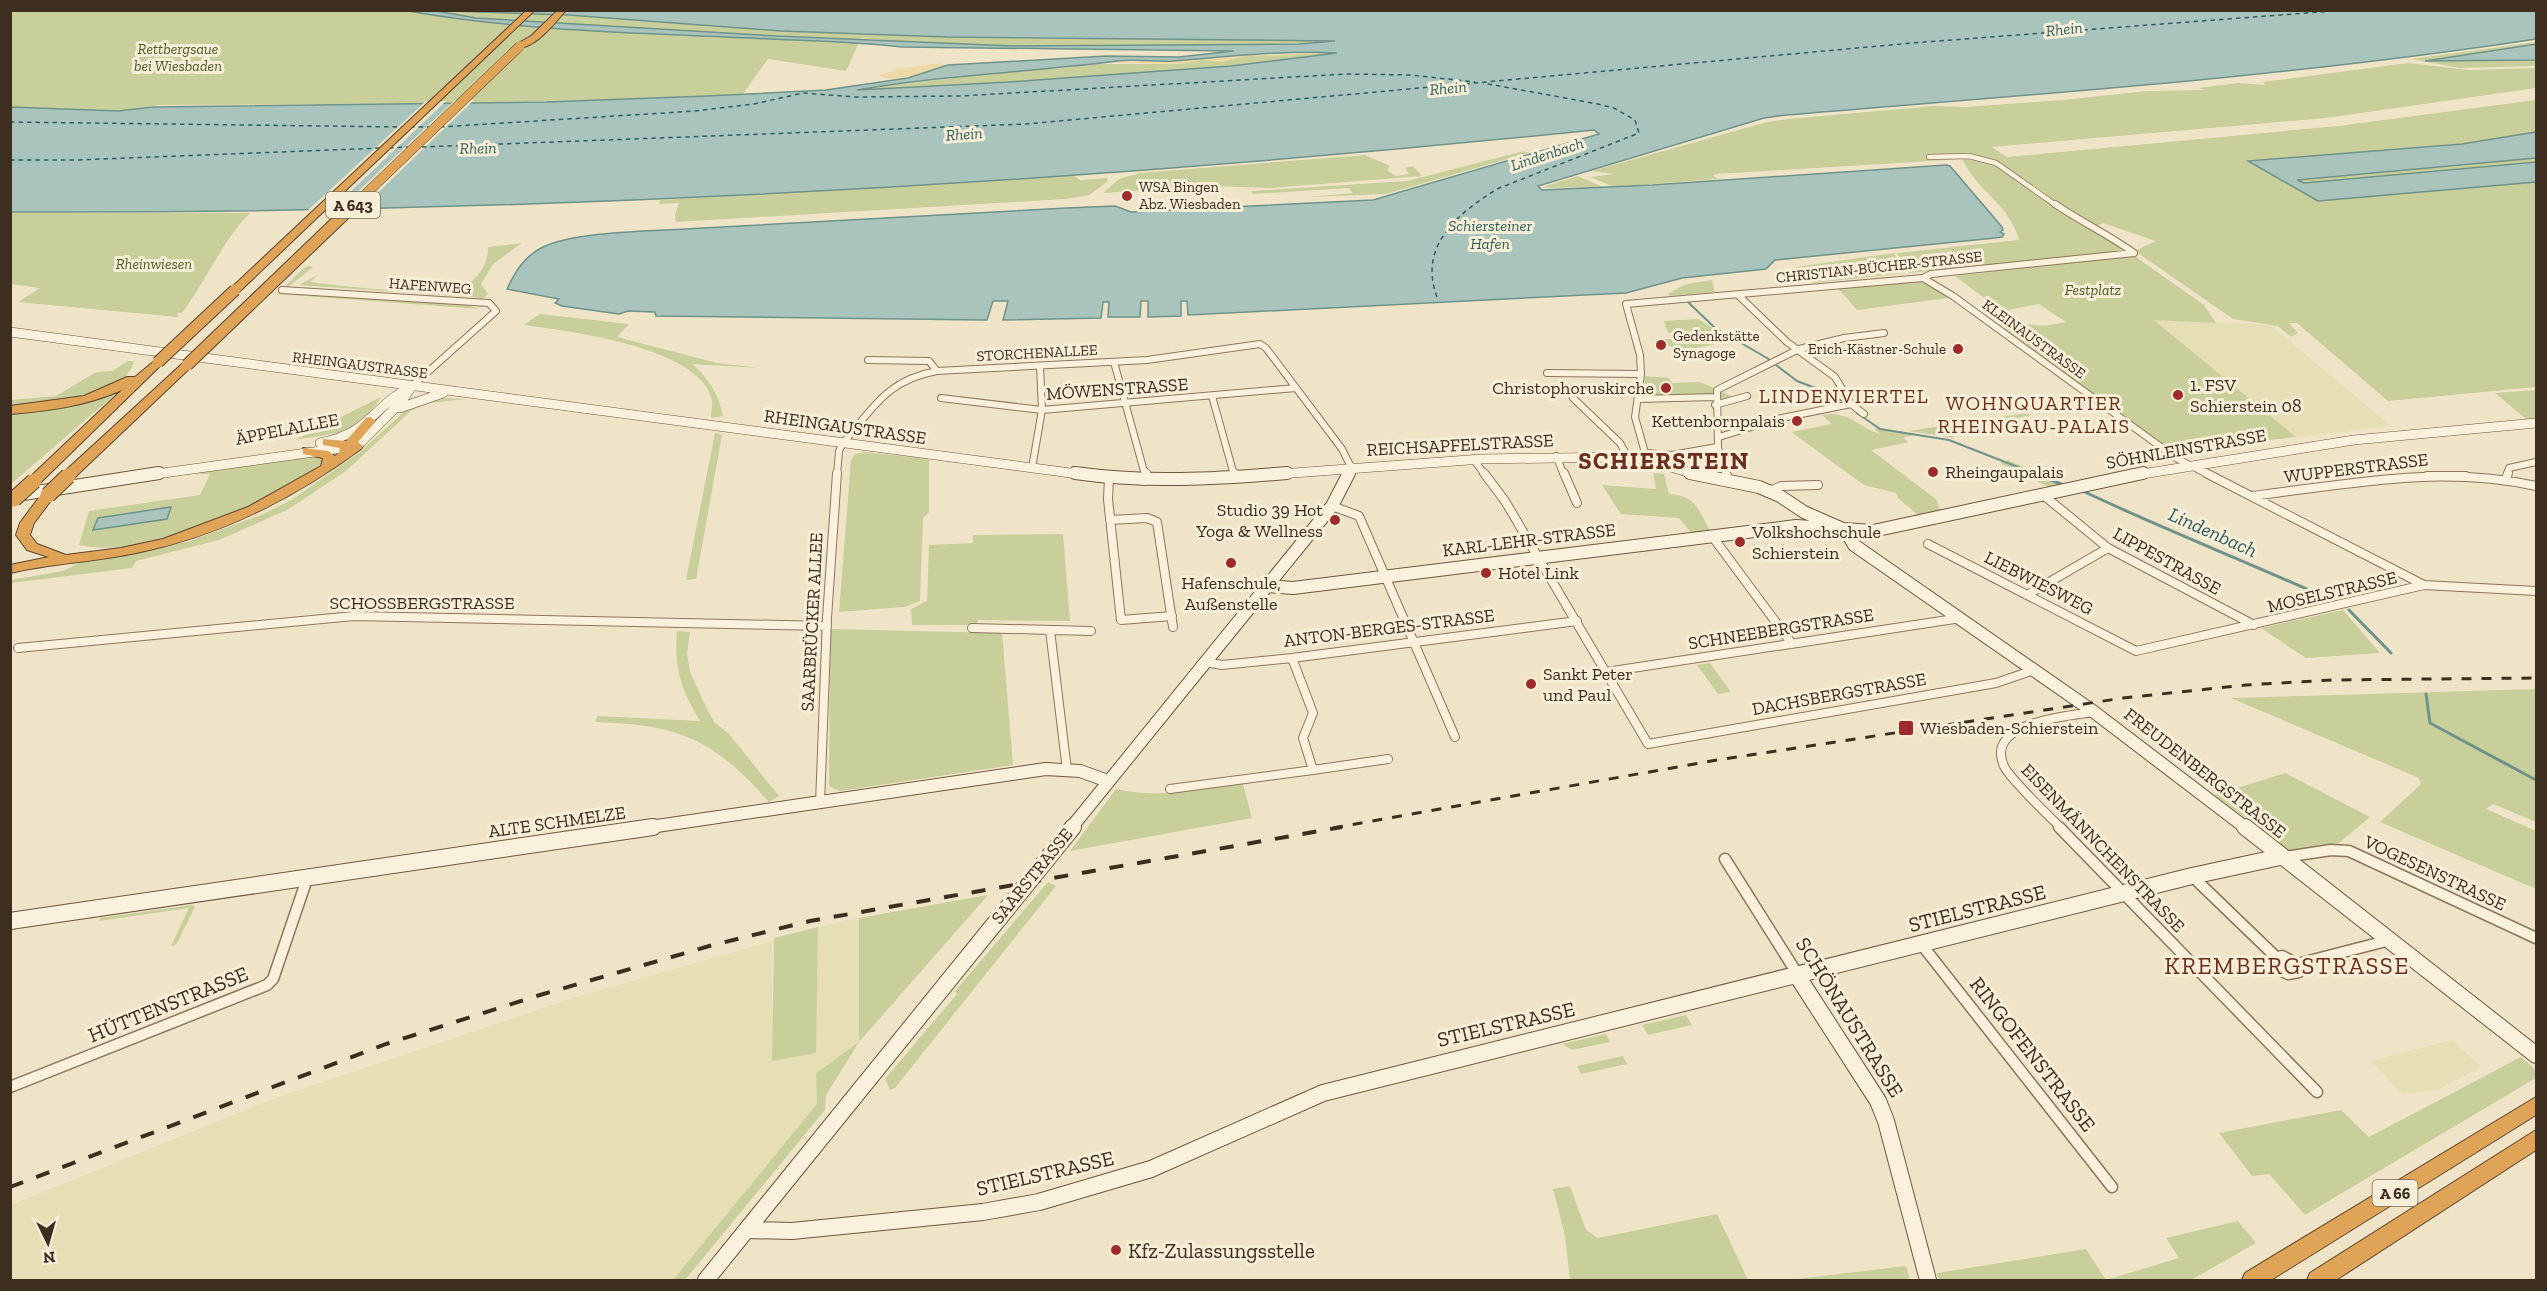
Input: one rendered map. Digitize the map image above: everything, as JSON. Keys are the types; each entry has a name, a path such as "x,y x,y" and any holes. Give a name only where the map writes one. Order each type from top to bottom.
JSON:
{"highway":[{"name":"A 643","path":"12,495 33,481 532,10"},
{"name":"A 643","path":"10,532 557,10"},
{"path":"520,46 534,38 562,10"},
{"path":"10,410 90,399 117,388 158,362"},
{"path":"10,569 144,547 218,526 276,501 332,465 351,446 370,421"},
{"path":"327,442 351,446"},
{"path":"308,451 328,454 332,465"},
{"path":"48,495 27,523 24,539 32,547 47,553 81,556"},
{"name":"A 66","path":"2253,1281 2536,1105"},
{"name":"A 66","path":"2318,1281 2536,1139"}],"street":[{"name":"CHRISTIAN-BÜCHER-STRASSE","path":"1641,374 1637,339 1626,304 1739,296 1923,278 1931,274 2134,253 2104,231 2075,218 1996,163 1969,156 1929,157"},
{"name":"KLEINAUSTRASSE","path":"1923,278 1953,296 2160,448 2187,465 2424,585"},
{"name":"HAFENWEG","path":"282,290 489,303 496,311 412,386"},
{"path":"1739,296 1786,342 1840,381 1848,404 1864,414"},
{"name":"RHEINGAUSTRASSE","path":"10,332 1109,478 1166,481 1350,467"},
{"path":"1730,481 1718,447 1715,401 1720,388 1774,364 1798,349 1844,338 1884,333"},
{"path":"1260,344 1266,348 1342,449 1350,467"},
{"name":"STORCHENALLEE","path":"843,443 892,386 915,375 937,371 1114,362 1260,344"},
{"path":"868,360 925,360 932,363 937,371"},
{"path":"1114,362 1124,404 1146,472 1145,480"},
{"path":"1032,468 1042,410 1040,366"},
{"path":"1547,373 1641,374 1636,422 1646,457 1718,447"},
{"path":"371,381 384,387 387,402"},
{"name":"ÄPPELALLEE","path":"12,495 327,442 352,433 370,421 387,402 412,386"},
{"name":"ÄPPELALLEE","path":"12,495 351,446 391,413 412,386"},
{"name":"MÖWENSTRASSE","path":"941,398 1042,410 1296,388"},
{"path":"391,413 413,402 450,392"},
{"path":"1212,396 1235,477"},
{"path":"1638,399 1715,401 1748,396"},
{"path":"1573,398 1620,443 1628,457"},
{"path":"1719,437 1777,419 1848,404"},
{"name":"SÖHNLEINSTRASSE","path":"1845,530 1877,530 2187,465 2354,440 2536,423"},
{"name":"SAARBRÜCKER ALLEE","path":"820,804 827,626 839,451 843,443"},
{"path":"1556,456 1577,503"},
{"name":"REICHSAPFELSTRASSE","path":"1350,467 1556,456 1646,457 1678,471 1770,491 1804,512 1845,530"},
{"path":"1474,460 1505,501 1606,672"},
{"path":"2506,479 2510,468 2536,462"},
{"name":"SAARSTRASSE","path":"706,1281 1332,506 1344,486 1350,467"},
{"path":"1317,470 1336,474 1344,486"},
{"name":"WUPPERSTRASSE","path":"2250,496 2406,475 2456,474 2506,479 2536,486"},
{"path":"1109,478 1110,520 1121,620 1172,616"},
{"path":"1770,491 1781,486 1818,485"},
{"name":"LIPPESTRASSE","path":"2042,494 2108,548 2254,625"},
{"path":"1332,506 1359,516 1455,737"},
{"path":"1796,526 1804,519 1804,512"},
{"path":"1110,520 1147,518 1157,522 1173,627"},
{"name":"KARL-LEHR-STRASSE","path":"1266,586 1293,588 1796,526 1845,530"},
{"name":"FREUDENBERGSTRASSE","path":"1845,530 1854,545 2094,712 2194,787 2280,857 2391,939 2536,1055"},
{"path":"1712,536 1792,644"},
{"name":"LIEBWIESWEG","path":"1928,544 2136,651"},
{"path":"2027,595 2108,548"},
{"name":"MOSELSTRASSE","path":"2136,651 2424,585 2536,591"},
{"name":"SCHOSSBERGSTRASSE","path":"18,648 354,616 827,626"},
{"name":"SCHNEEBERGSTRASSE","path":"1606,672 1961,618"},
{"name":"ANTON-BERGES-STRASSE","path":"1205,662 1222,665 1577,621"},
{"path":"972,628 1091,631"},
{"path":"1050,630 1068,770"},
{"path":"1292,657 1313,713 1303,738 1313,770"},
{"name":"DACHSBERGSTRASSE","path":"1606,672 1648,744 1996,683 2034,670"},
{"name":"EISENMÄNNCHENSTRASSE","path":"2094,712 2033,724 2010,733 2002,741 2001,760 2009,774 2123,895 2317,1092"},
{"path":"1170,789 1388,759"},
{"name":"ALTE SCHMELZE","path":"10,921 820,804 1026,771 1068,770 1108,781"},
{"name":"VOGESENSTRASSE","path":"2280,857 2331,850 2349,852 2536,938"},
{"name":"STIELSTRASSE","path":"747,1230 770,1233 847,1226 983,1212 1040,1202 1151,1169 1323,1093 1798,977 2192,876 2280,857"},
{"name":"SCHÖNAUSTRASSE","path":"1725,859 1878,1101 1886,1121 1928,1281"},
{"path":"2192,876 2276,957 2287,957 2297,964 2391,939"},
{"name":"HÜTTENSTRASSE","path":"10,1087 256,991 273,979 307,879"},
{"name":"RINGOFENSTRASSE","path":"1922,945 2112,1187"}],"shaded area":[{"path":"2153,319 2270,325 2391,426 2296,437"},
{"path":"859,918 859,1042 816,1073 817,1104 677,1280 11,1280 11,1205 275,1098 579,996 772,941 772,1061 815,1053 818,927"},
{"path":"2452,1040 2481,1067 2437,1090 2402,1094 2371,1061"}],"green space":[{"name":"Rettbergsaue bei Wiesbaden","path":"816,10 1345,40 1300,44 1013,46 901,42 861,38 846,71 768,59 743,94 523,102 160,105 118,111 11,107 10,11"},
{"path":"2536,42 2536,66 2460,68 2411,59"},
{"path":"1349,52 1231,66 1009,82 854,90 1020,70 1066,68 1083,64 1181,64 1201,60 1223,61 1244,56"},
{"path":"2408,63 2469,70 2536,68 2536,88 2326,118 1992,147 2007,157 2338,126 2536,100 2536,387 2388,401 2297,323 2289,323 2298,333 2291,337 2278,326 2233,319 2135,251 2156,241 2103,223 2097,226 2067,209 2011,171 1981,158 1717,174 1713,175 1717,179 1614,187 1590,177 1614,174 1592,171 1767,122 1788,119 1934,106 1966,107 2063,100 2147,91 2205,90 2199,88 2238,83 2266,85 2263,82"},
{"path":"1524,151 1528,153 1386,194 1308,197 1353,193 1348,188 1253,194 1251,191 1407,181"},
{"path":"1365,155 1390,166 1387,170 1396,176 1409,174 1405,168 1413,166 1422,176 1271,188 1208,186 1103,193 1119,179 1140,173"},
{"path":"1962,158 1993,164 2070,217 2113,240 2125,252 1909,273 1897,253 2019,240 2008,216 1975,180"},
{"path":"1073,175 1080,180 1107,178 1108,181 1089,195 1065,199 676,222 675,215 679,203 659,204 660,200"},
{"path":"1578,176 1603,187 1543,188 1546,186"},
{"name":"Rheinwiesen","path":"11,213 250,213 231,236 191,301 182,313 178,313 178,317 18,302 40,288 11,284"},
{"path":"522,243 493,264 481,284 488,294 484,298 299,285 319,274 310,282 386,290 429,291 459,288 471,282 480,272 486,260 488,247"},
{"path":"1894,253 1906,273 1813,283 1795,267"},
{"name":"Festplatz","path":"2133,255 2204,305 2216,323 2154,320 2296,437 2170,451 2004,329 2014,324 2014,320 1955,276","holes":["2039,304 2066,322 2034,325 2020,321 2008,310"]},
{"path":"309,266 313,267 282,292 466,305 480,309 277,294"},
{"path":"1712,280 1715,292 1670,296 1668,294 1686,284"},
{"path":"1921,280 1950,296 1857,310 1836,286"},
{"path":"540,314 629,324 617,337 717,363 760,368 692,364 708,381 718,400 723,416 711,418 712,400 703,382 684,367 659,355 600,337 524,325"},
{"path":"1698,319 1733,340 1689,350 1694,357 1685,359 1662,339 1678,339 1677,333 1668,333 1664,321"},
{"path":"128,361 134,361 128,374 116,384 99,391 81,397 11,405 10,400 56,396 96,372 112,371"},
{"path":"1645,376 1669,378 1672,383 1700,382 1736,398 1724,402 1718,397 1646,397 1644,396"},
{"path":"2536,390 2536,418 2526,419 2495,393"},
{"path":"119,391 11,484 11,414 69,407"},
{"path":"381,397 363,419 344,430 295,440"},
{"path":"437,398 466,399 431,403 412,410 346,471 287,510 219,540 136,561 132,568 11,583 11,580 63,571 81,562 187,542 261,515 293,499 360,452 407,409"},
{"path":"2027,413 2031,415 1949,433 1955,438 1908,431"},
{"path":"1831,414 1851,419 1880,434 1874,428 1914,435 1903,438 1909,442 1871,450 1937,500 1940,511 1919,516 1898,498 1896,493 1864,485 1791,432 1832,424 1822,415"},
{"path":"715,433 722,435 696,579 686,580"},
{"path":"864,452 929,459 929,512 923,518 920,601 904,607 839,612 851,460 855,454"},
{"path":"301,454 323,457 323,460 303,478 216,522 159,541 131,546 104,548 79,545 89,511 200,495 210,474 196,474 196,472"},
{"path":"2009,460 2063,483 2049,487 2000,463"},
{"path":"1653,473 1664,474 1669,494 1685,497 1695,505 1711,532 1693,535 1679,518 1621,514 1602,485 1656,489"},
{"path":"1063,534 1070,621 978,620 977,625 912,625 911,609 927,601 929,545 973,543 973,535"},
{"path":"2343,610 2380,653 2306,658 2261,628"},
{"path":"830,629 1002,633 1013,765 840,791 829,786"},
{"path":"677,631 690,632 687,653 690,672 714,722 729,734 779,796 769,802 730,763 692,739 650,727 595,722 598,716 700,721 680,678 676,645"},
{"path":"1710,663 1731,692 1718,694 1697,665"},
{"path":"2536,689 2536,780 2534,780 2536,781 2536,822 2493,804 2486,809 2536,831 2536,889 2380,822 2421,784 2419,778 2231,698"},
{"path":"2285,773 2370,817 2339,843 2290,852 2215,795"},
{"path":"1243,784 1252,818 1070,851 1116,789 1164,793"},
{"path":"1048,882 1056,886 895,1088 890,1090 885,1079 957,994 955,991"},
{"path":"988,895 859,1042 859,918"},
{"path":"192,905 195,907 176,945 171,946 189,908 99,921 100,918"},
{"path":"818,927 816,1053 772,1061 774,938"},
{"path":"1686,1015 1692,1025 1648,1035 1642,1025"},
{"path":"1606,1034 1610,1042 1572,1050 1562,1044"},
{"path":"859,1042 826,1095 825,1110 685,1280 673,1280 817,1104 816,1073"},
{"path":"1623,1056 1627,1064 1581,1074 1577,1066"},
{"path":"2521,1057 2536,1070 2536,1078 2305,1215 2269,1174 2252,1176 2219,1133 2341,1110 2369,1137"},
{"path":"1570,1186 1586,1230 1598,1238 1717,1214 1748,1280 1570,1280 1565,1236 1553,1189"},
{"path":"2238,1221 2256,1243 2191,1280 2106,1280 2179,1258 2166,1238"},
{"path":"2086,1249 2106,1280 1939,1280 1937,1273"},
{"path":"1906,1266 1910,1280 1788,1280"}],"sand":[{"path":"1291,54 1300,55 1255,56"},
{"path":"1242,56 1223,62 1201,60 1181,64 1112,63"},
{"path":"940,63 948,65 904,78 895,79 879,75 899,69"}],"water":[{"path":"408,11 436,11 476,18 776,36 1013,46 1299,44 1335,41 947,37 781,31 568,15 451,11 2536,11 2536,39 2256,74 1764,118 1538,186 1542,190 1652,185 1946,165 1950,166 2002,227 2003,230 2000,232 2004,234 2002,237 1995,238 1775,260 1766,269 1682,278 1626,293 1188,315 1187,301 1181,301 1181,316 1148,317 1148,301 1141,301 1140,317 1108,317 1109,302 1103,302 1101,318 1003,320 1008,301 993,301 987,320 984,320 656,316 655,312 628,311 619,314 562,306 555,303 559,299 507,289 521,265 535,252 556,242 575,238 643,231 1066,208 1115,206 1131,212 1373,200 1599,134 1594,130 1199,166 803,192 407,208 11,212 11,107 118,111 153,107 546,102 707,96 826,90 908,78 948,65 1106,56 1179,57 1234,51 902,47 589,31 453,18","holes":["1275,53 1337,53 1231,66 1009,82 857,90 1118,61 1173,61"]},
{"path":"2536,44 2536,60 2425,61"},
{"path":"2536,132 2536,158 2297,180 2304,183 2536,162 2536,182 2318,201 2248,161 2462,144"},
{"path":"171,507 167,519 93,530 98,518"}],"pier":[{"path":"455,100 474,100 358,212 336,212"},
{"path":"426,101 446,101 329,212 305,213"}],"waterway":[{"name":"Lindenbach","path":"1688,302 1715,328 1767,358 1797,381 1831,394 1848,405"},
{"name":"Lindenbach","path":"1857,413 1880,429 1949,440 2038,475"},
{"name":"Lindenbach","path":"2034,473 2061,484"},
{"name":"Lindenbach","path":"2085,492 2329,599"},
{"name":"Lindenbach","path":"2349,610 2391,653"},
{"name":"Lindenbach","path":"2426,694 2430,723 2536,780"}],"ferry route":[{"path":"422,147 1026,124 1912,43 2346,10"},
{"path":"440,127 695,111 754,104 803,93 856,97 960,96 1346,74 1411,75 1475,82"},
{"path":"1437,297 1432,279 1437,247 1445,233 1468,209 1497,189 1639,133 1635,120 1614,108 1483,83"},
{"path":"10,122 403,127"},
{"path":"410,127 430,127"},
{"path":"389,148 408,147"},
{"path":"10,160 77,160 381,148"}],"railway":[{"path":"1333,828 1711,761 2123,698 2246,685 2332,680 2536,678"},
{"path":"10,1187 386,1044 540,995 713,945 810,921 1342,827"}],"place":[{"name":"WSA Bingen Abz. Wiesbaden","path":"1127,196"},
{"name":"Gedenkstätte Synagoge","path":"1661,345"},
{"name":"Erich-Kästner-Schule","path":"1958,349"},
{"name":"Christophoruskirche","path":"1666,388"},
{"name":"1. FSV Schierstein 08","path":"2178,395"},
{"name":"Kettenbornpalais","path":"1797,421"},
{"name":"Rheingaupalais","path":"1933,472"},
{"name":"Studio 39 Hot Yoga & Wellness","path":"1335,520"},
{"name":"Volkshochschule Schierstein","path":"1740,542"},
{"name":"Hafenschule, Außenstelle","path":"1231,563"},
{"name":"Hotel Link","path":"1486,573"},
{"name":"Sankt Peter und Paul","path":"1531,684"},
{"name":"Wiesbaden-Schierstein","path":"1906,728"},
{"name":"Kfz-Zulassungsstelle","path":"1116,1250"}],"district":[{"name":"LINDENVIERTEL","path":"1844,396"},
{"name":"WOHNQUARTIER RHEINGAU-PALAIS","path":"2034,414"},
{"name":"SCHIERSTEIN","path":"1664,460"},
{"name":"KREMBERGSTRASSE","path":"2287,965"}],"water label":[{"name":"Rhein","path":"2064,29"},
{"name":"Rhein","path":"1448,88"},
{"name":"Rhein","path":"964,134"},
{"name":"Rhein","path":"478,148"},
{"name":"Schiersteiner Hafen","path":"1490,234"}]}
